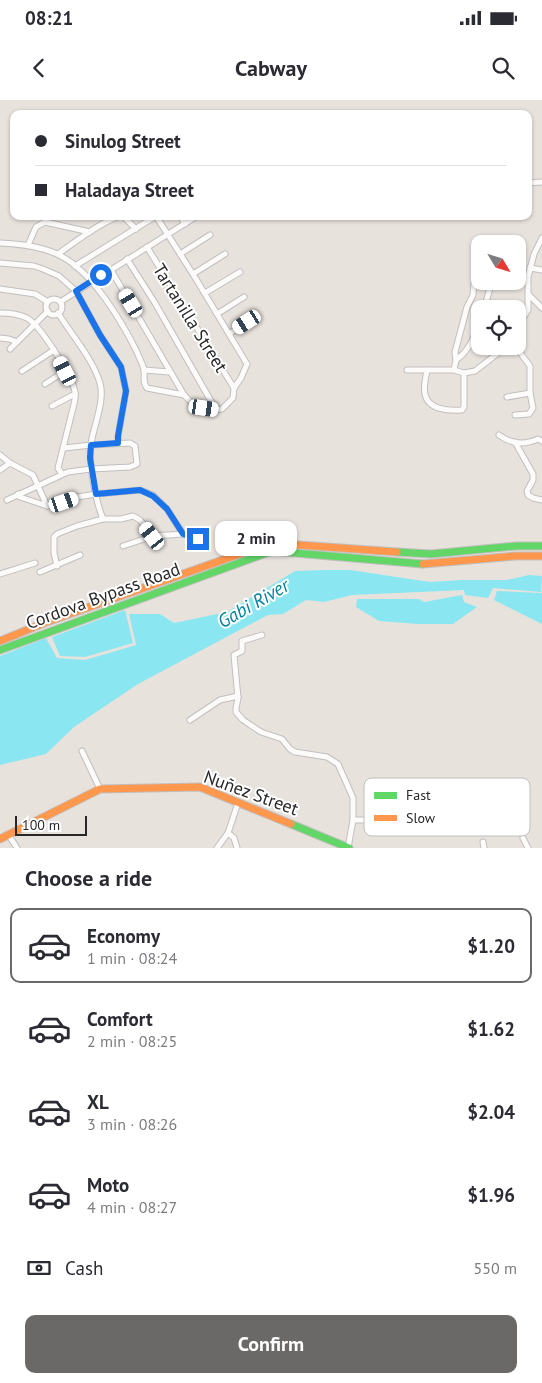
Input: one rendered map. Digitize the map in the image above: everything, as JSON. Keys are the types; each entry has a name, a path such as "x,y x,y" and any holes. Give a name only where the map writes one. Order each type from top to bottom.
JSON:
{"main road":[{"name":"Cordova Bypass Road","path":"0,641 271,543 431,554 516,546 542,546"},
{"name":"Cordova Bypass Road","path":"0,650 272,552 428,564 515,556 542,556"},
{"path":"88,608 90,616"},
{"name":"Nuñez Street","path":"0,839 100,789 200,787 345,847"}],"street":[{"path":"58,254 110,220"},
{"path":"127,220 136,229"},
{"path":"75,266 150,220"},
{"path":"111,270 184,395 194,405 216,410 222,409 227,405 233,398 234,388 247,364 159,220"},
{"path":"182,220 185,224"},
{"path":"60,302 191,220"},
{"path":"28,245 36,226 44,222 90,232"},
{"path":"180,254 210,235"},
{"path":"526,314 528,312 529,295 527,285 530,268 542,238"},
{"path":"0,243 28,245 58,254 75,266 91,281 112,309 134,347 144,370 144,382 147,388 184,395"},
{"name":"Tartanilla Street","path":"147,247 234,388"},
{"path":"193,274 225,254"},
{"path":"127,259 155,303 216,410"},
{"path":"0,263 34,266 43,269 59,276 76,291 100,335 121,367 126,391 118,443"},
{"path":"530,268 542,270"},
{"path":"205,293 240,272"},
{"path":"0,289 35,294 48,302"},
{"path":"454,370 455,352 473,290"},
{"path":"529,295 542,308"},
{"path":"217,314 244,297"},
{"path":"48,302 55,299 60,302"},
{"path":"48,302 46,306 48,311 51,314 58,313"},
{"path":"58,313 61,307 60,302"},
{"path":"10,348 48,311"},
{"path":"0,313 21,315 28,318 35,325 54,350 76,394 58,468 62,474"},
{"path":"58,313 94,368 100,384 101,398 91,445 91,469 103,519"},
{"path":"229,334 247,322"},
{"path":"0,338 17,342"},
{"path":"456,360 461,357 471,341"},
{"path":"22,371 54,350"},
{"path":"407,370 454,370 464,373 475,371 495,355"},
{"path":"515,415 529,414 533,408 530,393 530,366 522,355"},
{"path":"144,370 169,372"},
{"path":"427,370 426,398 434,406 446,410 462,410 464,407 464,373"},
{"path":"45,384 65,371"},
{"path":"507,397 530,393"},
{"path":"52,406 76,394"},
{"path":"499,435 510,442 531,442 538,439 542,442"},
{"path":"515,442 533,474 533,480 527,491 528,494 542,500"},
{"path":"7,500 62,474 91,469 130,467 137,464 135,446 130,443 64,448"},
{"path":"0,455 10,463 33,475 47,506"},
{"path":"0,470 10,463"},
{"path":"18,494 20,497 47,506 77,497 140,490 153,496 167,509 183,534"},
{"path":"57,566 53,542 57,534 77,526 103,519 138,517 152,536"},
{"path":"123,546 152,536 183,534 198,539"},
{"path":"40,572 80,555"},
{"path":"0,574 35,563"},
{"path":"262,635 244,640 242,651 234,655 238,696 236,712 243,720 255,728 267,735 282,739 295,752 327,757 338,764 353,798 352,820 345,847"},
{"path":"190,720 220,700 238,696"},
{"path":"82,751 100,789"},
{"path":"217,848 228,833 238,803"},
{"path":"352,820 364,820"},
{"path":"228,833 234,838 237,848"},
{"path":"8,834 17,848"},
{"path":"523,838 528,848"}],"water":[{"name":"Gabi River","path":"350,570 430,582 507,580 529,575 542,576 541,592 493,588 488,598 465,595 464,590 352,595 324,602 306,600 283,614 268,615 138,684 74,727 46,754 0,765 0,656 46,638 57,658 85,660 136,645 129,614 160,614 174,623 227,612 295,571"},
{"path":"497,591 541,593 542,591 542,624 494,600"},
{"path":"462,595 464,602 477,607 453,624 379,621 356,607 357,599 419,599 424,602"},
{"path":"125,610 133,643 85,657 60,656 52,637"}],"traffic: fast":[{"path":"397,552 431,554 516,546 542,546"},
{"path":"0,650 272,551 423,564"},
{"path":"291,824 349,848"}],"traffic: slow":[{"path":"0,641 44,623 271,543 397,552"},
{"path":"423,564 515,556 542,556"},
{"path":"0,839 100,789 200,787 291,824"}],"route":[{"path":"101,275 76,291 100,335 121,367 126,391 118,443 91,445 91,469 96,494 140,490 153,496 167,509 183,534 198,539"}]}
